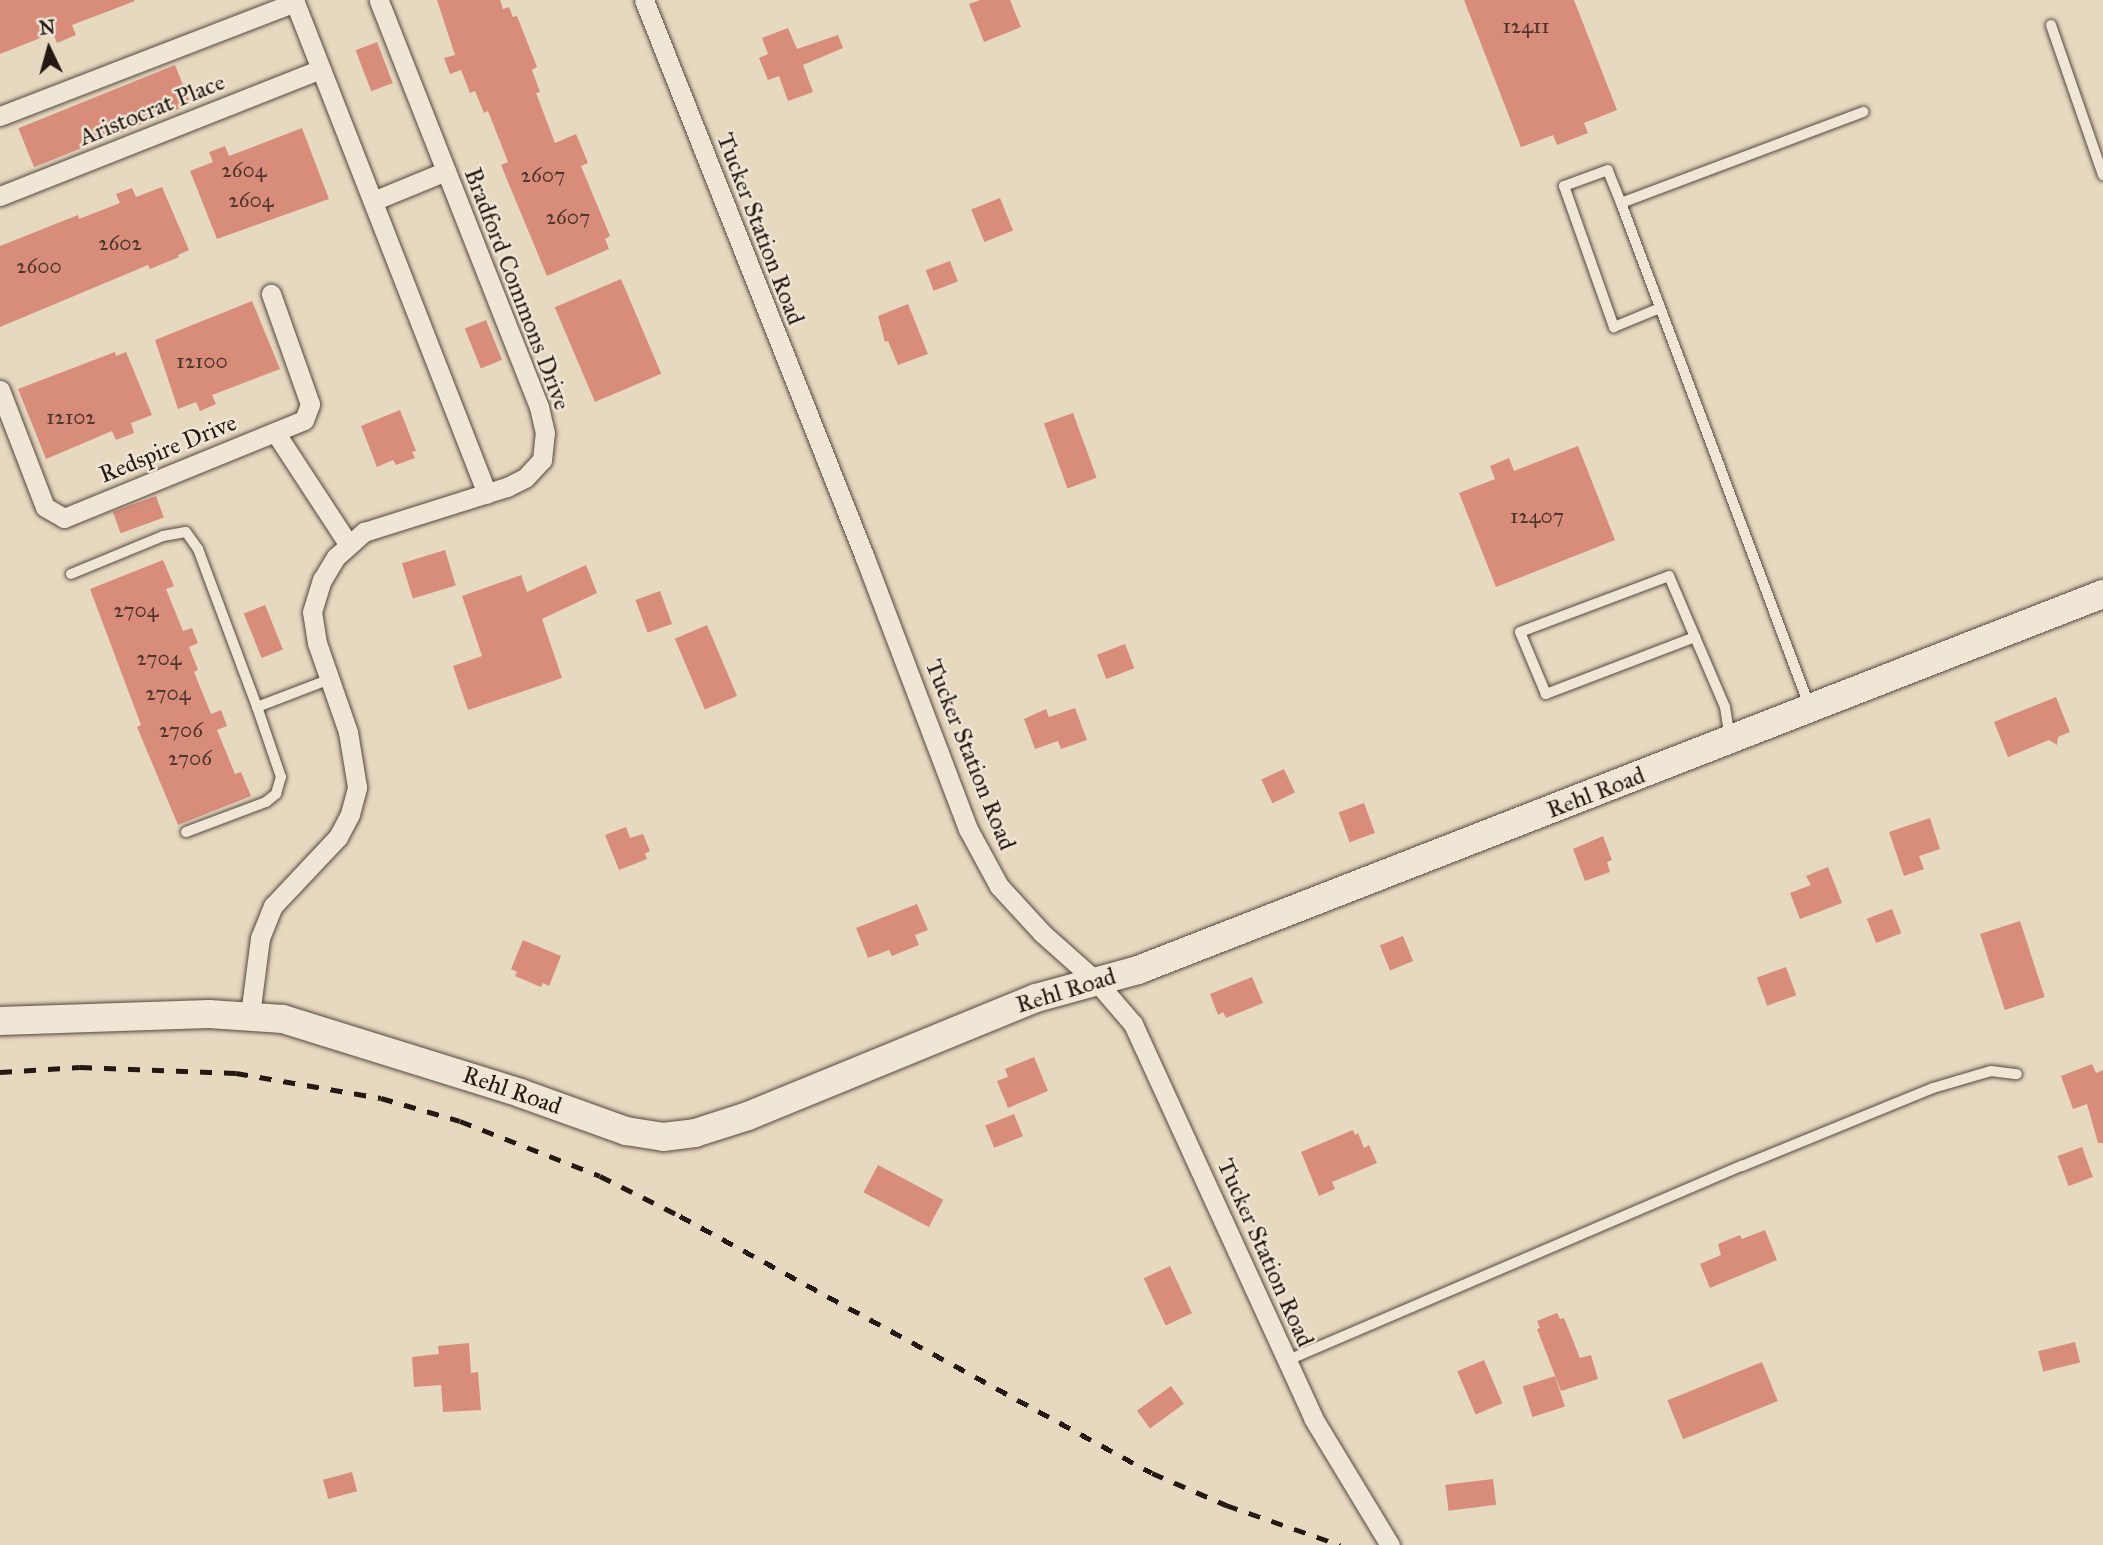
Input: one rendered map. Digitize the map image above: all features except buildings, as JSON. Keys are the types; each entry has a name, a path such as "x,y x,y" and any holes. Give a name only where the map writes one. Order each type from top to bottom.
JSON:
{"street":[{"name":"Bradford Commons Drive","path":"250,1015 260,938 273,906 338,836 351,814 357,787 348,732 317,643 312,612 322,580 336,556 364,532 487,494 525,478 542,460 545,433 539,407 379,0"},
{"name":"Tucker Station Road","path":"644,0 865,558 968,829 999,886 1042,933 1096,981 1133,1024 1313,1418 1390,1545"},
{"path":"0,116 295,1 487,494"},
{"name":"Aristocrat Place","path":"0,196 321,69"},
{"path":"373,201 446,171"},
{"name":"Redspire Drive","path":"0,390 45,507 64,518 304,420 310,404 271,295"},
{"path":"275,432 349,545"},
{"name":"Rehl Road","path":"0,1021 250,1015 326,1030 626,1131 663,1137 695,1133 748,1116 1036,998 1138,970 2103,594"}],"lane":[{"path":"2052,25 2103,174"},
{"path":"1620,203 1863,112"},
{"path":"1660,308 1614,327 1564,186 1608,170 1620,203 1660,308 1811,709"},
{"path":"71,574 163,536 186,532 198,549 281,777 276,794 266,802 186,832"},
{"path":"1695,637 1546,694 1520,632 1669,576 1725,707 1730,741"},
{"path":"257,707 330,679"},
{"path":"1286,1361 1742,1166 1933,1088 1991,1071 2017,1074"}],"railway":[{"path":"0,1072 80,1067 236,1073 381,1098 460,1121 600,1176 680,1216 1152,1473 1226,1505 1340,1545"}]}
